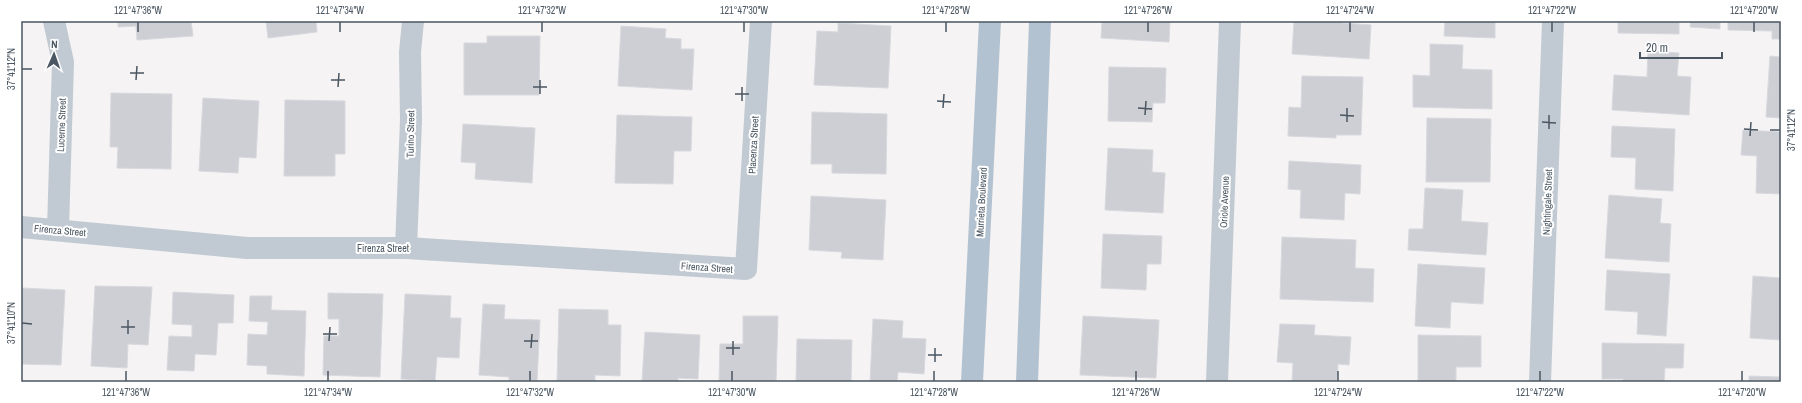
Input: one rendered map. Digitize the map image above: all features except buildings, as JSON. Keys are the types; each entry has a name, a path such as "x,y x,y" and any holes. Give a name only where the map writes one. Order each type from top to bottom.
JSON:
{"main road":[{"name":"Murrieta Boulevard","path":"972,382 990,21"},
{"path":"1027,382 1040,21"}],"street":[{"name":"Lucerne Street","path":"54,21 63,62 58,229"},
{"name":"Turino Street","path":"406,248 411,120 410,52 413,21"},
{"name":"Placenza Street","path":"746,269 761,21"},
{"name":"Oriole Avenue","path":"1217,382 1230,21"},
{"name":"Nightingale Street","path":"1540,382 1553,21"},
{"name":"Firenza Street","path":"21,227 58,229 247,248 406,248 746,269"}]}
